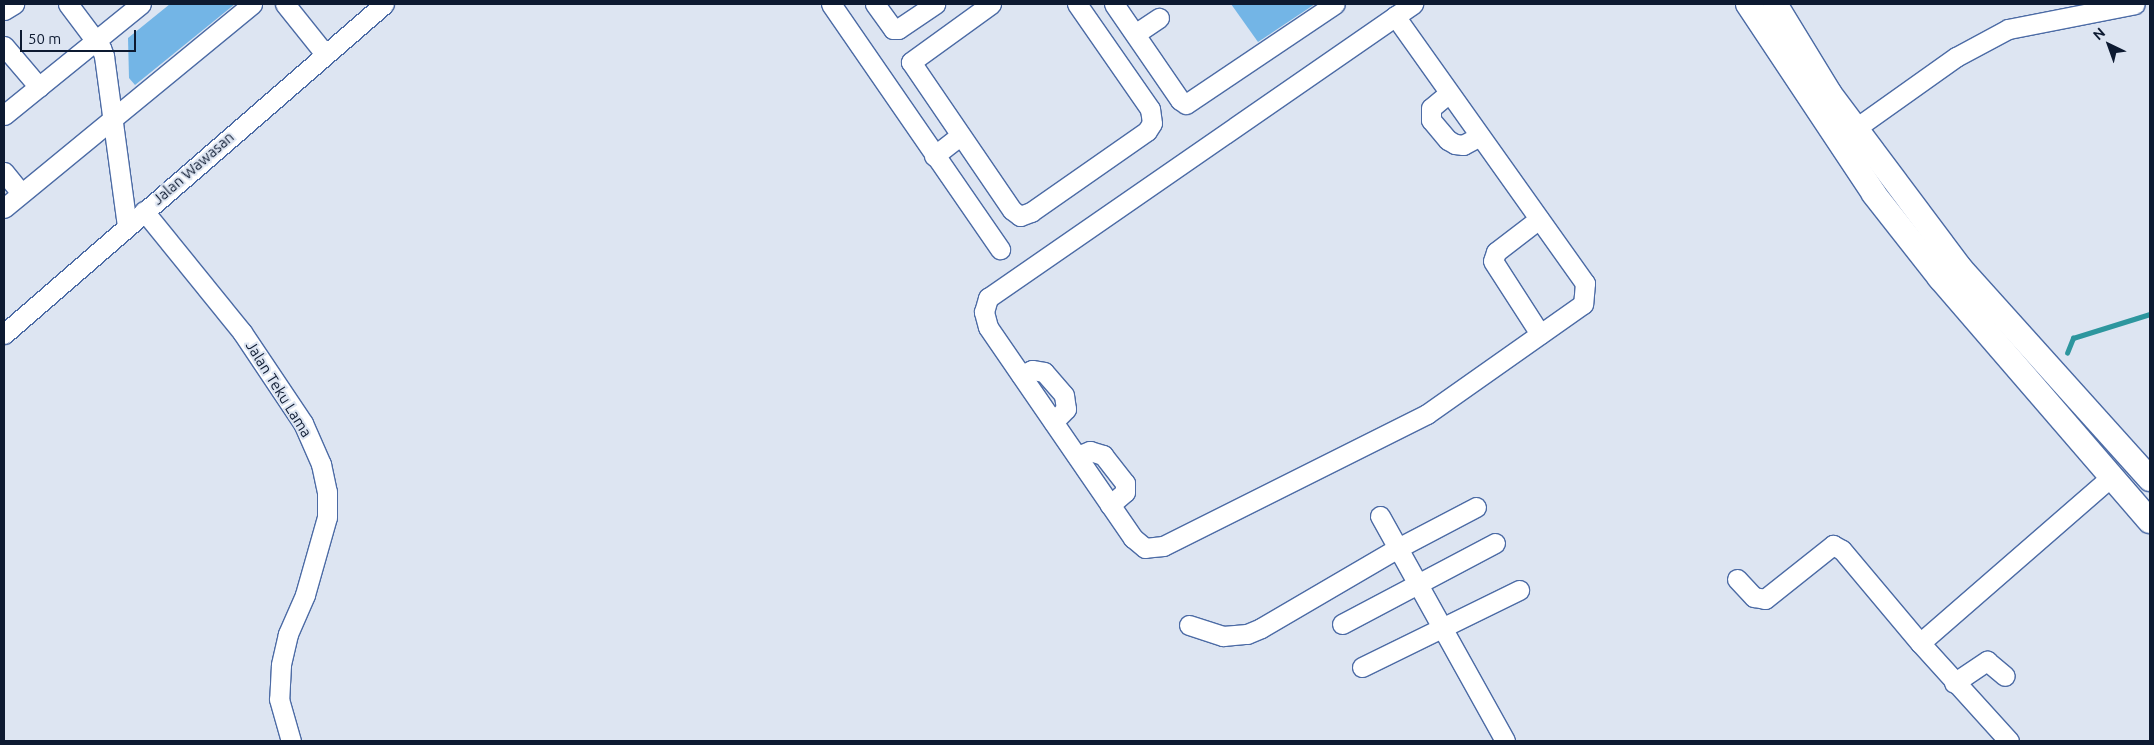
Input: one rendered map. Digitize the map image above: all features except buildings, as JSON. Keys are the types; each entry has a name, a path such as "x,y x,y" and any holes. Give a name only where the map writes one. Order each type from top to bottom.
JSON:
{"main road":[{"path":"1748,4 1874,194 2110,478 2150,521"},
{"path":"1774,4 1830,94 1960,268 2150,480"}],"street":[{"path":"4,10 14,4"},
{"path":"68,4 96,41 104,56 114,117 127,226"},
{"path":"4,115 141,4"},
{"path":"4,208 252,4"},
{"path":"285,4 325,54"},
{"name":"Jalan Wawasan","path":"4,334 384,4"},
{"path":"831,4 1000,250"},
{"path":"875,4 893,29 898,29 935,4"},
{"path":"991,4 911,62 1012,210 1020,216 1031,212 1147,132 1152,124 1150,109 1077,4"},
{"path":"1114,4 1182,103 1191,104 1334,4"},
{"path":"1395,16 1539,219 1586,290 1583,304 1426,414 1163,546 1150,549 1138,544 985,320 988,298 1395,16 1413,4"},
{"path":"1856,128 1956,57 2008,29 2135,4"},
{"path":"1135,34 1159,18"},
{"path":"4,46 38,87"},
{"path":"1450,93 1431,108 1432,120 1448,140 1455,144 1463,145 1480,136"},
{"path":"934,156 960,136"},
{"path":"4,172 22,193"},
{"name":"Jalan Teku Lama","path":"144,211 247,339 303,423 321,464 327,492 327,517 304,595 288,634 281,665 279,699 291,741"},
{"path":"1539,219 1496,252 1493,261 1540,334"},
{"path":"1920,643 2110,478"},
{"path":"1189,625 1223,636 1247,634 1398,548 1476,507"},
{"path":"1380,516 1505,741"},
{"path":"1342,624 1495,543"},
{"path":"1737,579 1754,597 1765,599 1833,545 1842,550 1954,683 2009,741"},
{"path":"1362,668 1519,590"},
{"path":"1954,683 1987,662 2005,676"}],"waterway":[{"path":"2067,353 2073,338 2150,314"}]}
